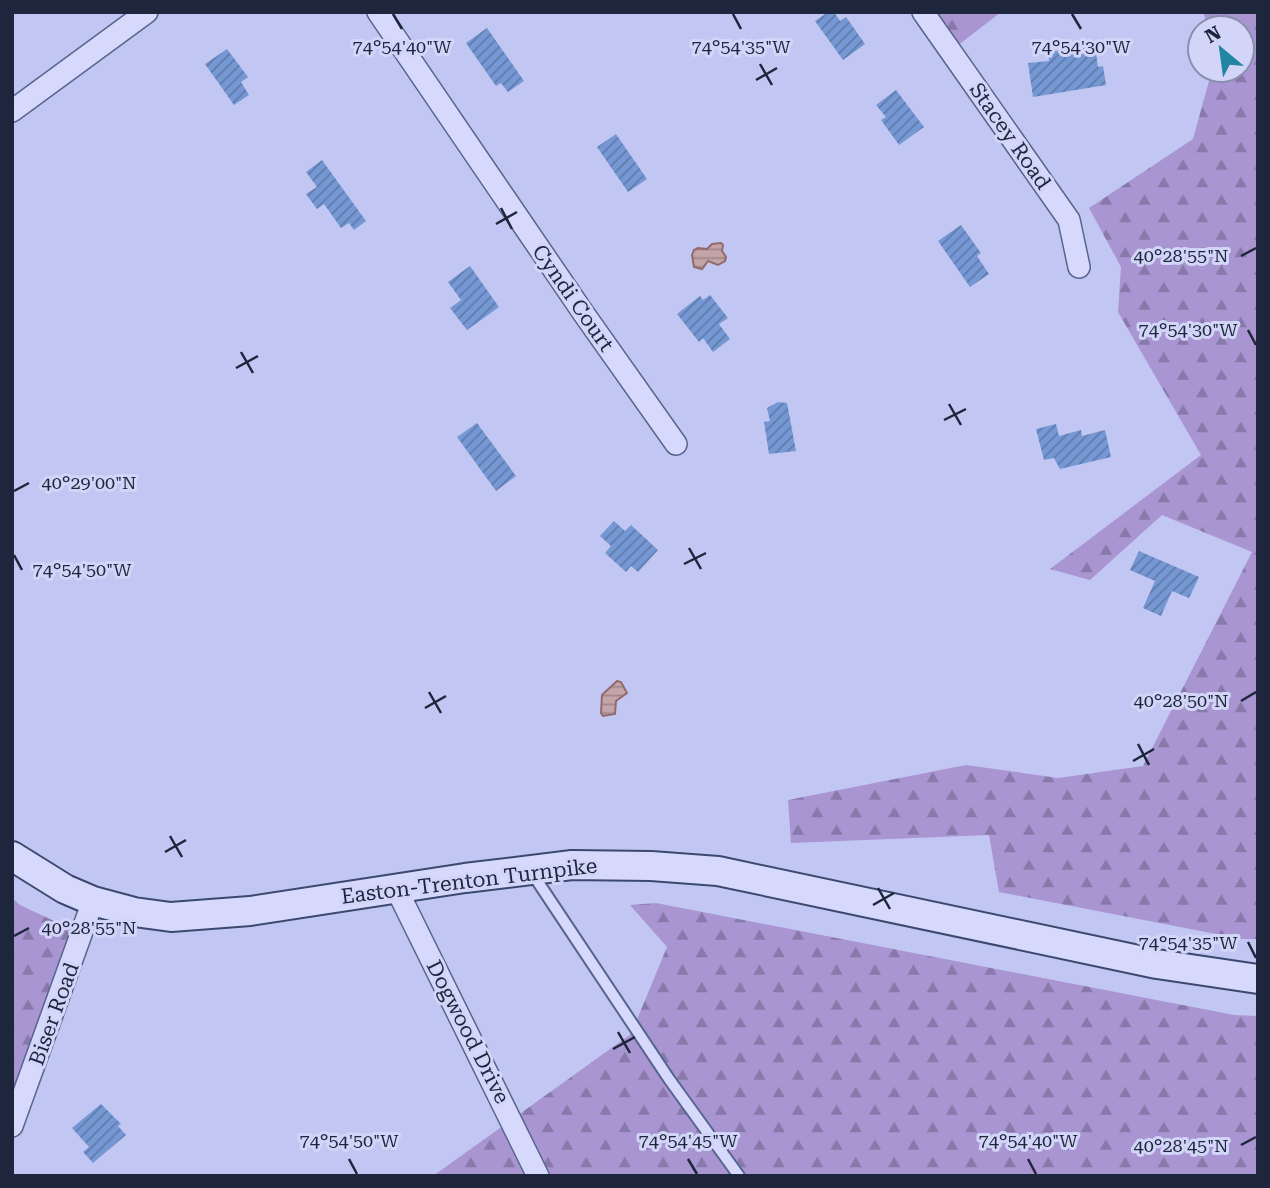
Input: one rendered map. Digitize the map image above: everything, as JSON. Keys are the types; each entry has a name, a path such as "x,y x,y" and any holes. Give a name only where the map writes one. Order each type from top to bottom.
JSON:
{"main road":[{"name":"Easton-Trenton Turnpike","path":"12,856 65,889 93,901 134,912 171,917 250,911 396,888 572,865 718,871 1157,964 1258,979"}],"street":[{"path":"12,111 147,12"},
{"name":"Cyndi Court","path":"378,12 584,314 676,443"},
{"name":"Stacey Road","path":"923,12 1069,219 1079,267"},
{"name":"Dogwood Drive","path":"396,888 538,1176"},
{"name":"Biser Road","path":"12,1126 93,901"}],"lane":[{"path":"531,871 669,1079 739,1176"}],"green space":[{"path":"912,12 1001,12 943,57"},
{"path":"1203,12 1258,12 1258,939 1242,939 999,892 989,835 791,843 788,800 966,765 1058,778 1143,766 1252,552 1162,515 1090,580 1050,569 1201,455 1118,312 1121,267 1089,208 1193,139 1208,84 1256,84 1256,14"},
{"path":"12,898 20,905 86,936 12,1132"},
{"path":"656,903 1234,1015 1258,1016 1258,1176 433,1176 631,1034 667,947 630,905"}],"shaded area":[{"path":"721,243 725,261 718,265 708,261 702,269 694,267 694,250 707,249 712,244"},
{"path":"617,681 621,682 627,693 616,701 615,714 603,716 602,695"}],"building":[{"path":"828,12 834,12 840,21 846,17 865,44 843,60 815,21"},
{"path":"487,28 524,81 508,92 501,83 496,86 466,43"},
{"path":"1095,46 1098,67 1103,66 1106,85 1033,97 1028,63 1049,61 1048,52"},
{"path":"227,49 248,77 241,82 249,95 234,105 205,64"},
{"path":"896,90 924,127 899,145 881,120 886,117 876,105"},
{"path":"616,134 647,179 628,192 597,147"},
{"path":"322,160 366,221 354,230 349,223 341,228 324,204 317,209 306,194 317,187 306,172"},
{"path":"961,225 981,253 977,256 989,274 970,287 938,241"},
{"path":"470,266 499,307 467,330 450,308 461,300 448,282"},
{"path":"710,295 728,318 719,324 730,339 713,352 703,338 699,342 677,314 700,296 703,300"},
{"path":"778,402 787,403 796,451 769,454 764,422 770,421 767,408"},
{"path":"477,423 516,476 496,491 457,437"},
{"path":"1056,424 1059,436 1081,430 1082,436 1105,430 1111,457 1060,469 1054,458 1044,460 1036,429"},
{"path":"614,521 625,531 631,525 658,550 638,572 631,566 626,572 605,553 611,546 600,536"},
{"path":"1139,551 1199,577 1189,598 1172,591 1161,616 1143,608 1155,581 1130,570"},
{"path":"101,1104 121,1124 118,1126 126,1135 93,1163 83,1152 89,1147 72,1128"}]}
